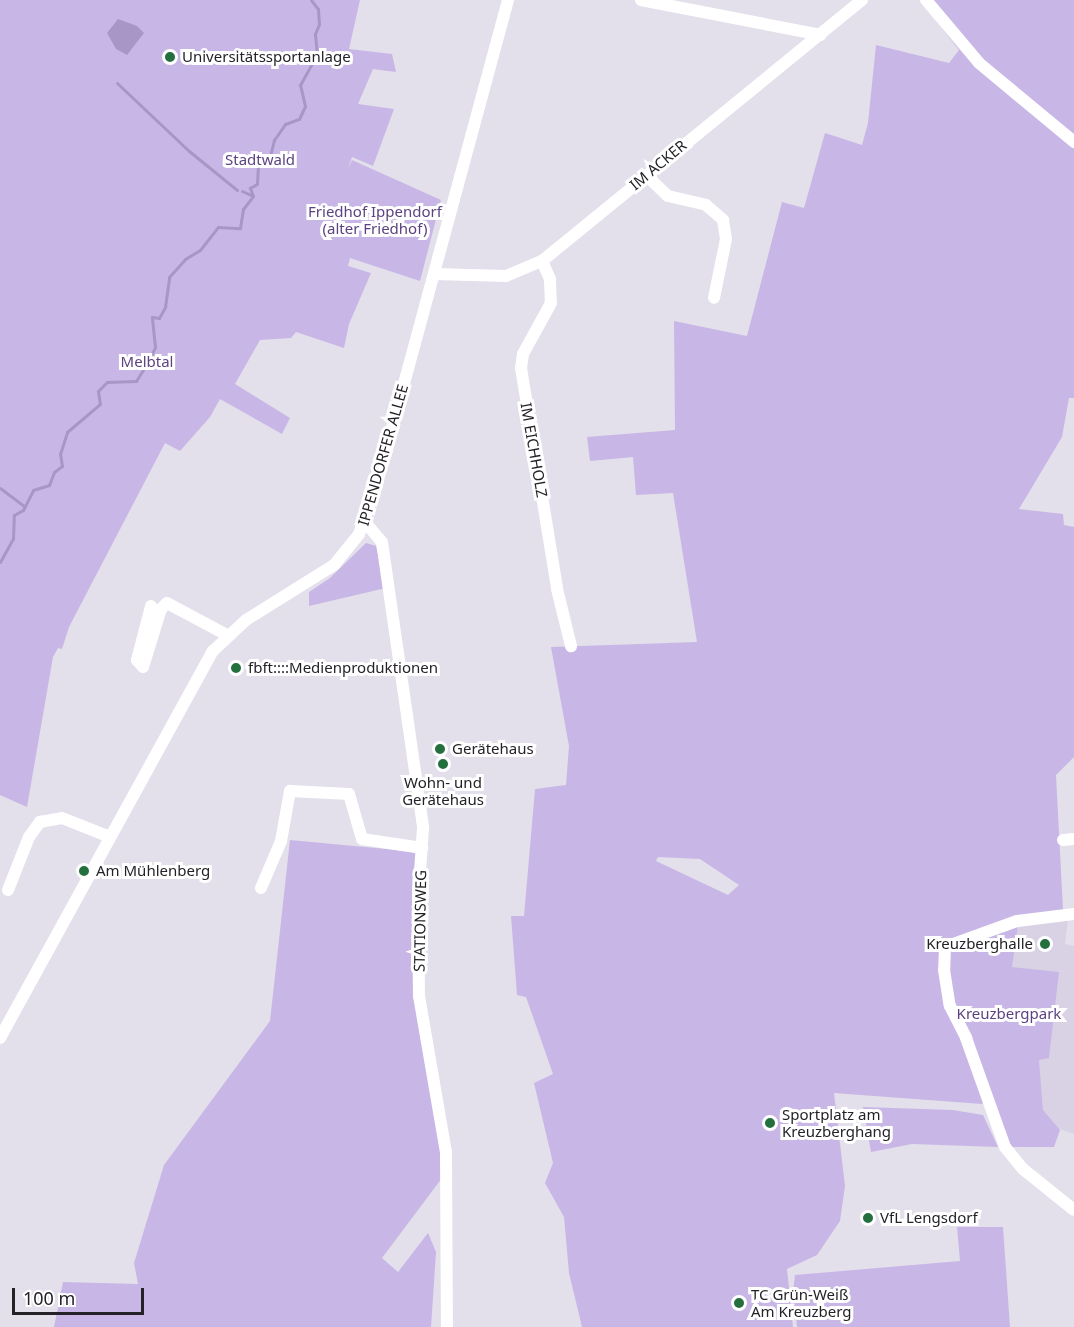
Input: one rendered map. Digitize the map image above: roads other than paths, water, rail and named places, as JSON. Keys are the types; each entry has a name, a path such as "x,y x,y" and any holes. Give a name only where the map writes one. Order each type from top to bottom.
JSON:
{"street":[{"name":"IPPENDORFER ALLEE","path":"0,1038 203,666 228,635 334,565 365,522 508,0"},
{"path":"641,0 821,35"},
{"name":"IM ACKER","path":"434,274 506,276 542,261 862,0"},
{"path":"926,0 980,63 1074,142"},
{"path":"646,175 668,196 706,205 723,220 726,239 714,298"},
{"name":"IM EICHHOLZ","path":"542,261 550,279 551,303 523,354 521,368 557,589 571,646"},
{"name":"STATIONSWEG","path":"365,522 382,542 421,816 422,848 417,901 419,996 446,1152 447,1327"},
{"path":"151,606 137,660 143,668 161,609 167,603 228,635"},
{"path":"261,888 281,841 290,791 349,794 362,839 422,848"},
{"path":"8,890 32,831 40,822 54,817 110,837"},
{"path":"1074,914 1017,921 945,947 950,1006 1000,1137 1014,1159 1074,1210"}],"waterway":[{"path":"0,562 13,539 14,515 23,510 33,490 49,485 54,472 62,466 60,454 67,432 100,404 98,391 107,382 136,381 149,360 155,347 152,317 159,318 165,307 169,277 185,259 200,250 218,227 240,228 243,209 253,196 250,188 257,184 258,165 268,164 274,140 285,124 299,119 305,106 300,85 317,54 315,34 319,24 318,9 311,0"},
{"path":"117,83 189,151 237,190"},
{"path":"242,191 253,196"},
{"path":"0,488 25,507"}],"place":[{"name":"Universitätssportanlage","path":"170,57"},
{"name":"fbft::::Medienproduktionen","path":"236,668"},
{"name":"Gerätehaus","path":"440,749"},
{"name":"Wohn- und Gerätehaus","path":"443,764"},
{"name":"Am Mühlenberg","path":"84,871"},
{"name":"Kreuzberghalle","path":"1045,944"},
{"name":"Sportplatz am Kreuzberghang","path":"770,1123"},
{"name":"VfL Lengsdorf","path":"868,1218"},
{"name":"TC Grün-Weiß Am Kreuzberg","path":"739,1303"}],"park label":[{"name":"Stadtwald","path":"260,160"},
{"name":"Friedhof Ippendorf (alter Friedhof)","path":"375,220"},
{"name":"Melbtal","path":"147,362"},
{"name":"Kreuzbergpark","path":"1009,1014"}]}
